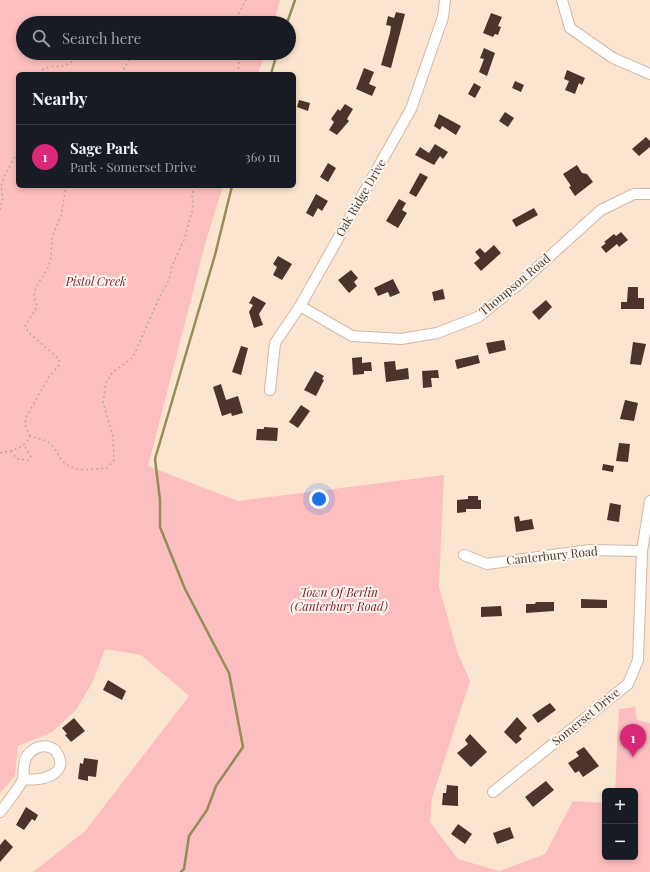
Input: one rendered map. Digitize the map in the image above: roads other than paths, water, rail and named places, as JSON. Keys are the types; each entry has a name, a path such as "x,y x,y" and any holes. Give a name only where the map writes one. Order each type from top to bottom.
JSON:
{"street":[{"name":"Oak Ridge Drive","path":"270,390 275,343 300,306 411,109 443,17 445,0"},
{"path":"562,0 570,28 612,58 650,74"},
{"name":"Thompson Road","path":"300,306 352,336 401,339 437,333 478,317 518,285 601,210 634,194 650,194"},
{"name":"Somerset Drive","path":"493,792 628,684 638,660 642,551 650,501"},
{"name":"Canterbury Road","path":"464,555 487,564 590,550 642,551"},
{"path":"0,812 23,779"}],"waterway":[{"path":"289,16 295,0"},
{"path":"272,72 275,60"},
{"path":"181,872 184,869 189,836 207,810 216,786 243,747 229,673 185,589 160,527 160,500 155,459 215,255 232,188"}],"place":[{"name":"Sage Park","path":"633,757"}],"park label":[{"name":"Pistol Creek","path":"96,282"},
{"name":"Town Of Berlin (Canterbury Road)","path":"339,600"}]}
